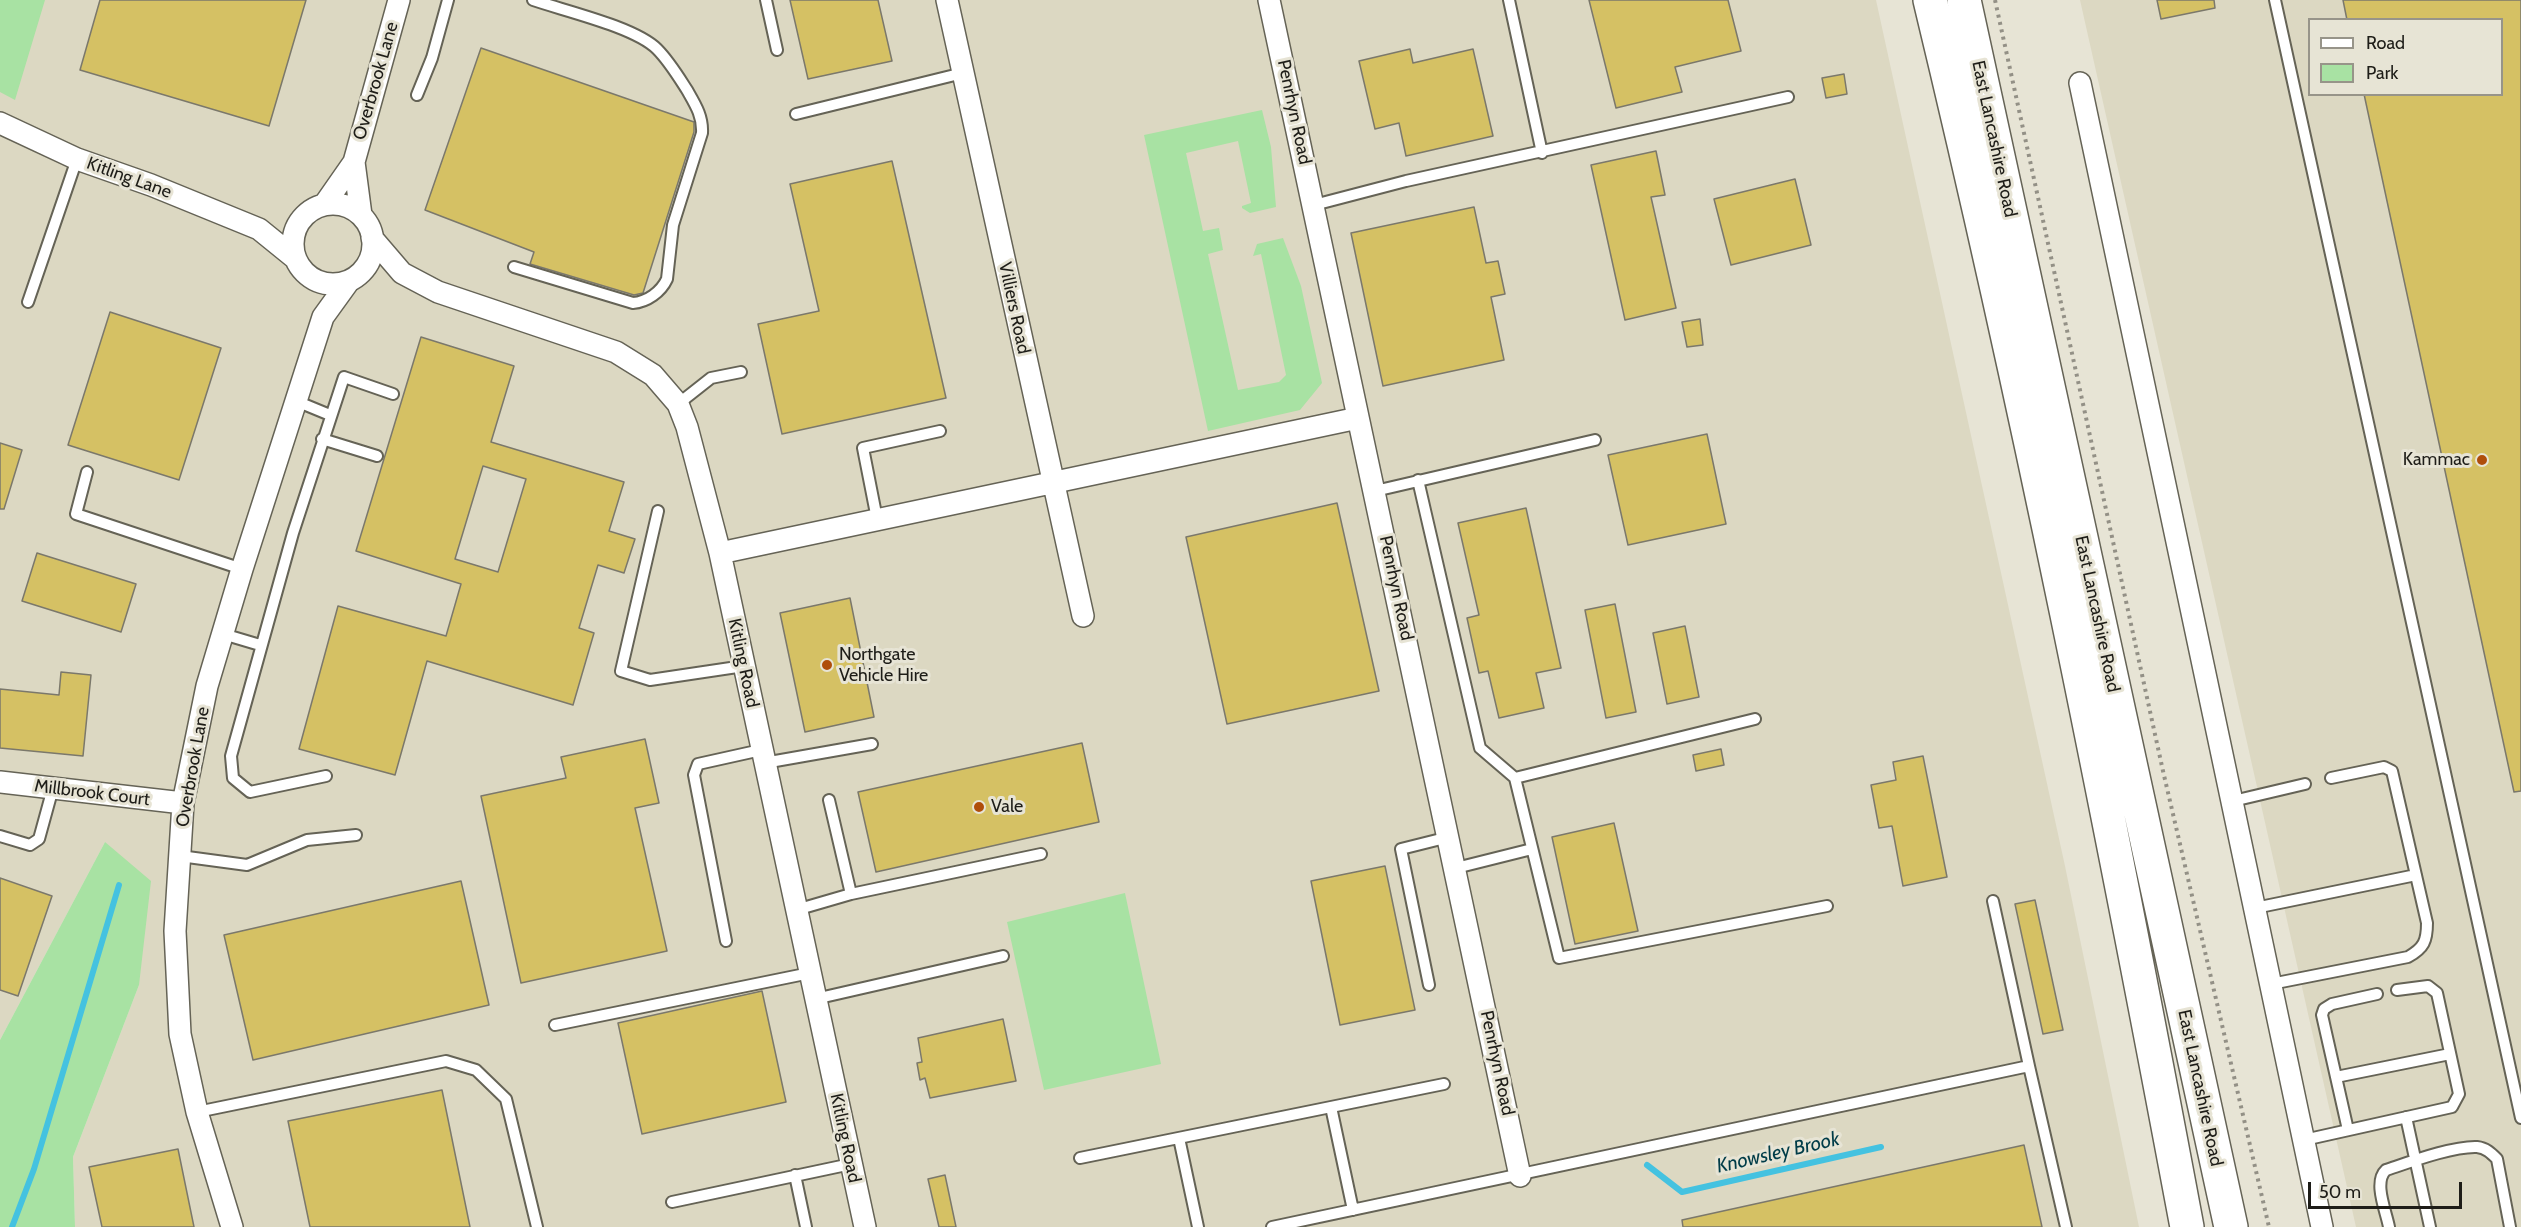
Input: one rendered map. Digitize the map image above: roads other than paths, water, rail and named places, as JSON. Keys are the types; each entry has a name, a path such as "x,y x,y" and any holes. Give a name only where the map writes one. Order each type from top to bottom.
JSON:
{"highway":[{"name":"East Lancashire Road","path":"1930,0 1965,146 2092,732 2187,1227"},
{"name":"East Lancashire Road","path":"1964,0 2231,1227"}],"street":[{"name":"Overbrook Lane","path":"324,205 354,162 399,0"},
{"name":"Villiers Road","path":"947,0 1083,616"},
{"name":"Penrhyn Road","path":"1269,0 1520,1176"},
{"path":"2080,83 2322,1227"},
{"name":"Kitling Lane","path":"0,123 77,159 151,185 259,229 296,259"},
{"name":"Overbrook Lane","path":"354,162 361,215"},
{"path":"311,278 330,284 355,277 368,263 372,238 361,215 337,204 324,205 315,208 300,221 294,232 293,246 296,259 311,278 323,317"},
{"path":"259,229 300,221"},
{"name":"Kitling Road","path":"372,238 402,273 438,292 616,352 653,375 678,404 687,427 720,553 762,757 865,1227"},
{"name":"Kitling Road","path":"355,277 402,273"},
{"name":"Overbrook Lane","path":"232,1227 196,1112 180,1034 175,931 183,803 207,686 323,317 355,277"},
{"path":"720,553 1358,418"},
{"name":"Millbrook Court","path":"0,782 183,803"}],"lane":[{"path":"417,95 432,58 448,0"},
{"path":"514,267 633,303 652,296 663,287 667,279 673,225 702,133 702,122 697,107 673,68 657,48 635,34 533,0"},
{"path":"766,0 777,50"},
{"path":"1509,0 1542,153"},
{"path":"2275,0 2520,1113"},
{"path":"796,114 963,73"},
{"path":"1314,205 1406,181 1542,153 1788,97"},
{"path":"28,302 77,159"},
{"path":"678,404 711,378 741,372"},
{"path":"326,776 250,792 233,778 231,756 260,645 322,440 344,377 393,394"},
{"path":"296,401 330,415"},
{"path":"878,519 863,448 940,431"},
{"path":"322,440 377,456"},
{"path":"1375,491 1595,440"},
{"path":"87,472 76,514 242,569"},
{"path":"1418,480 1480,748 1515,778 1559,958 1827,906"},
{"path":"658,511 621,671 650,680 744,666"},
{"path":"223,634 260,645"},
{"path":"1515,778 1755,718"},
{"path":"726,941 694,775 698,764 872,744"},
{"path":"2271,984 2408,957 2421,950 2427,940 2427,923 2392,771 2384,767 2331,778"},
{"path":"2233,801 2305,784"},
{"path":"0,836 30,845 39,839 53,788"},
{"path":"829,800 851,894"},
{"path":"180,856 247,865 306,840 356,835"},
{"path":"1429,985 1401,849 1449,837"},
{"path":"1456,868 1532,849"},
{"path":"796,910 851,894 1041,854"},
{"path":"2255,908 2416,875"},
{"path":"1993,902 2066,1227"},
{"path":"815,999 1003,956"},
{"path":"555,1025 810,973"},
{"path":"2304,1140 2452,1107 2457,1102 2459,1094 2437,993 2427,986 2397,990"},
{"path":"2348,1130 2322,1015 2324,1009 2332,1004 2378,994"},
{"path":"2336,1077 2450,1054"},
{"path":"196,1112 446,1061 476,1070 506,1099 537,1227"},
{"path":"1272,1227 2030,1066"},
{"path":"1080,1158 1444,1084"},
{"path":"1330,1107 1353,1210"},
{"path":"2406,1117 2430,1227"},
{"path":"1179,1138 1198,1227"},
{"path":"2389,1227 2380,1183 2382,1174 2386,1170 2415,1160 2477,1147 2489,1151 2496,1159 2510,1227"},
{"path":"672,1202 851,1164"},
{"path":"795,1175 806,1227"}],"waterway":[{"path":"12,1227 34,1169 119,885"},
{"name":"Knowsley Brook","path":"1647,1165 1682,1192 1881,1147"}],"place":[{"name":"Kammac","path":"2482,460"},
{"name":"Northgate Vehicle Hire","path":"827,665"},
{"name":"Vale","path":"979,807"}]}
